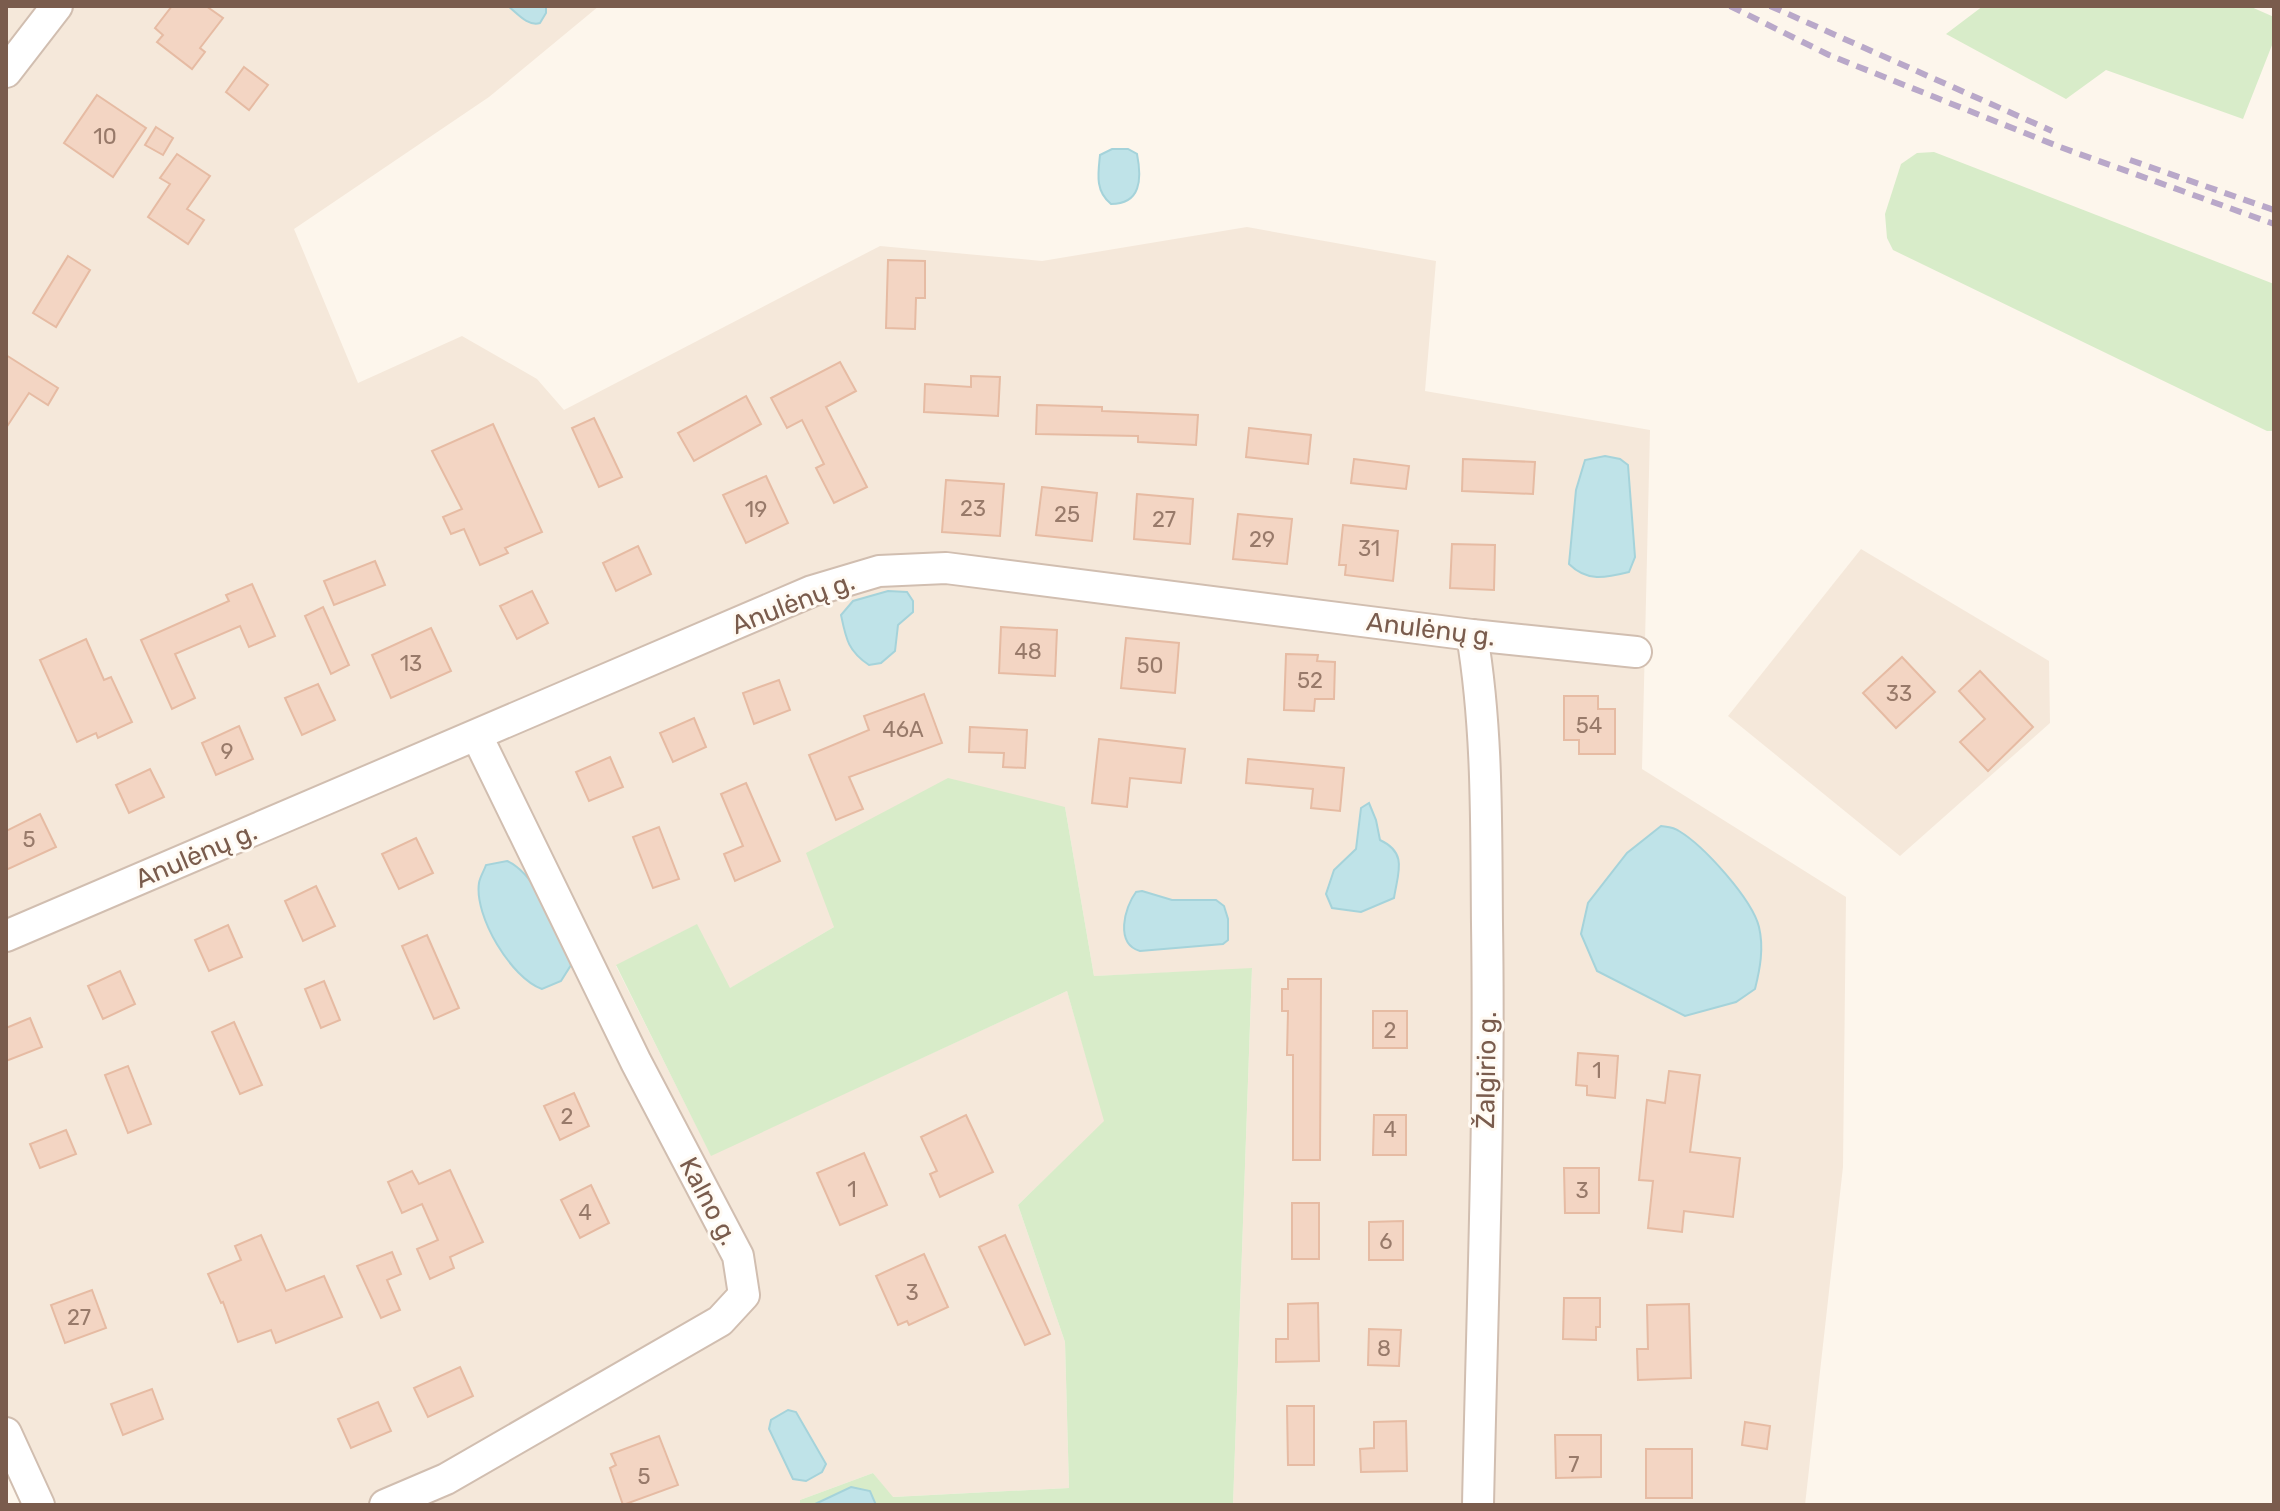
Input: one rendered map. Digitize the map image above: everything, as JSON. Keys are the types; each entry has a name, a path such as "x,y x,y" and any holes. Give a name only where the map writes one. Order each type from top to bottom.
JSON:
{"street":[{"path":"6,72 57,6"},
{"name":"Anulėnų g.","path":"6,936 812,591 879,571 946,568 1472,635 1636,652"},
{"name":"Žalgirio g.","path":"1472,635 1481,687 1485,745 1488,978 1478,1505"},
{"name":"Kalno g.","path":"385,1505 446,1479 720,1321 744,1295 738,1256 636,1062 477,736"},
{"path":"6,1433 39,1505"}],"shaded area":[{"path":"6,6 599,6 489,97 294,229 358,383 462,336 537,379 564,410 880,246 1042,261 1247,227 1436,261 1425,391 1650,430 1642,769 1846,897 1843,1167 1805,1505 1233,1505 1252,969 1094,976 1065,807 834,927 729,989 696,925 616,966 711,1155 1067,991 1105,1121 1018,1205 1065,1342 1069,1488 892,1497 873,1473 800,1500 800,1505 22,1505 6,1471"},
{"path":"1861,549 2049,661 2050,723 1900,856 1728,716"}],"green space":[{"path":"1983,6 2249,6 2274,17 2274,40 2243,119 2106,70 2066,99 1946,34"},
{"path":"1934,152 2274,284 2274,431 2267,431 1893,250 1887,238 1885,214 1901,164 1917,153"},
{"path":"948,778 1065,807 1094,976 1252,968 1233,1505 876,1505 870,1491 813,1505 800,1505 800,1500 873,1473 893,1497 1069,1488 1065,1342 1018,1205 1104,1121 1067,991 711,1156 616,965 697,924 730,988 834,927 806,853"}],"water":[{"path":"508,6 546,6 546,13 536,24 523,19"},
{"path":"1112,149 1128,149 1137,154 1139,181 1134,195 1128,200 1111,204 1102,194 1098,175 1100,155"},
{"path":"1605,456 1620,459 1628,465 1635,557 1629,572 1597,577 1583,574 1569,564 1576,490 1585,460"},
{"path":"888,591 907,592 913,601 913,612 898,625 895,651 881,663 869,665 856,655 849,644 841,615 853,601"},
{"path":"1369,803 1380,840 1389,845 1398,857 1399,872 1394,898 1361,912 1332,908 1326,894 1334,870 1356,849 1361,808"},
{"path":"1661,826 1671,827 1689,838 1713,861 1747,902 1759,927 1761,958 1755,989 1736,1002 1685,1016 1597,971 1581,934 1588,903 1627,853"},
{"path":"507,861 529,879 538,892 571,965 561,981 542,989 530,983 507,959 482,912 479,883 486,865"},
{"path":"1136,892 1172,900 1216,900 1224,906 1228,919 1228,940 1223,944 1140,951 1132,947 1125,933 1125,916"},
{"path":"788,1410 796,1412 826,1464 822,1472 806,1481 793,1479 769,1429 771,1420"},
{"path":"851,1487 870,1491 876,1505 813,1505"}],"building":[{"path":"172,6 206,6 223,18 200,48 205,52 192,69 157,42 163,35 155,28"},
{"path":"244,67 268,85 249,110 226,92"},
{"path":"97,95 146,128 113,177 64,143"},
{"path":"156,127 173,138 163,155 145,145"},
{"path":"177,154 210,176 187,209 204,220 188,244 148,217 170,184 160,178"},
{"path":"68,256 90,270 56,327 33,313"},
{"path":"888,260 925,261 925,298 916,298 915,329 886,328"},
{"path":"6,355 58,388 48,405 29,393 6,428"},
{"path":"840,362 856,391 826,407 867,487 834,503 816,468 824,464 802,420 787,428 771,398"},
{"path":"971,376 1000,377 998,416 924,412 925,384 971,387"},
{"path":"746,396 761,424 694,461 678,433"},
{"path":"1037,405 1198,415 1196,445 1138,442 1138,436 1036,434"},
{"path":"594,418 622,477 599,487 572,428"},
{"path":"493,424 542,532 505,548 508,553 480,565 464,529 451,534 443,517 462,509 432,451"},
{"path":"1249,428 1311,435 1308,464 1246,457"},
{"path":"1354,459 1409,466 1406,489 1351,483"},
{"path":"1463,459 1535,462 1533,494 1462,491"},
{"path":"766,476 788,523 746,543 723,495"},
{"path":"946,480 1004,484 1000,536 942,532"},
{"path":"1042,487 1097,493 1092,541 1036,535"},
{"path":"1137,494 1193,499 1190,544 1134,539"},
{"path":"1238,514 1292,519 1287,564 1233,559"},
{"path":"1343,525 1398,531 1393,581 1345,575 1346,565 1339,565"},
{"path":"1452,544 1495,545 1494,590 1450,588"},
{"path":"638,546 651,574 616,591 603,563"},
{"path":"375,561 385,585 334,605 324,581"},
{"path":"252,584 275,636 249,647 240,626 175,654 195,698 172,709 141,640 229,601 226,595"},
{"path":"532,591 548,623 517,639 500,606"},
{"path":"323,607 349,665 331,674 305,616"},
{"path":"1001,627 1057,630 1055,676 999,673"},
{"path":"431,628 451,671 391,698 372,655"},
{"path":"1126,638 1179,643 1175,693 1121,688"},
{"path":"86,639 104,680 111,677 132,722 98,738 96,733 77,742 40,660"},
{"path":"1286,654 1318,655 1317,661 1335,662 1334,699 1315,699 1314,711 1284,710"},
{"path":"1902,657 1935,692 1896,728 1863,693"},
{"path":"1980,671 2033,727 1988,771 1960,742 1985,719 1959,691"},
{"path":"779,680 790,710 754,724 743,693"},
{"path":"318,684 335,720 302,735 285,698"},
{"path":"924,694 942,743 849,777 863,809 836,820 809,755 869,730 864,716"},
{"path":"1564,696 1598,696 1598,709 1615,709 1615,754 1579,754 1579,740 1564,740"},
{"path":"694,718 706,747 673,762 660,733"},
{"path":"239,726 253,759 216,775 202,743"},
{"path":"970,727 1027,730 1025,768 1003,767 1004,753 969,752"},
{"path":"1099,739 1185,749 1181,783 1130,778 1127,807 1092,803"},
{"path":"610,757 623,787 589,801 576,772"},
{"path":"1248,759 1344,768 1340,811 1311,808 1313,789 1246,783"},
{"path":"150,769 164,797 129,813 116,785"},
{"path":"746,783 780,861 735,881 724,854 743,846 721,794"},
{"path":"40,814 56,847 6,870 6,831"},
{"path":"659,827 679,879 653,888 633,837"},
{"path":"416,838 433,873 399,889 382,854"},
{"path":"316,886 335,926 303,941 285,901"},
{"path":"228,925 242,957 209,971 195,940"},
{"path":"427,935 459,1008 434,1019 402,946"},
{"path":"120,971 135,1004 103,1019 88,986"},
{"path":"1288,979 1321,979 1320,1160 1293,1160 1293,1055 1287,1055 1288,1011 1282,1011 1282,989 1288,989"},
{"path":"324,981 340,1020 321,1028 305,989"},
{"path":"1373,1011 1407,1011 1407,1048 1373,1048"},
{"path":"30,1018 42,1047 6,1061 6,1028"},
{"path":"234,1022 262,1085 240,1094 212,1032"},
{"path":"1578,1053 1618,1056 1615,1098 1587,1095 1587,1086 1576,1085"},
{"path":"128,1066 151,1124 128,1133 105,1075"},
{"path":"1669,1071 1700,1075 1690,1152 1740,1158 1733,1217 1684,1211 1682,1232 1648,1228 1653,1181 1639,1180 1647,1100 1665,1103"},
{"path":"574,1093 589,1126 560,1140 544,1106"},
{"path":"966,1115 993,1172 940,1197 930,1174 937,1171 921,1137"},
{"path":"1374,1115 1406,1115 1406,1155 1373,1155"},
{"path":"66,1130 76,1154 40,1168 30,1144"},
{"path":"864,1153 887,1205 840,1225 817,1173"},
{"path":"1564,1168 1599,1168 1599,1213 1565,1213"},
{"path":"450,1170 483,1242 450,1257 454,1268 430,1279 417,1249 438,1240 422,1204 402,1213 388,1182 412,1171 419,1184"},
{"path":"591,1185 609,1223 580,1238 561,1200"},
{"path":"1292,1203 1319,1203 1319,1259 1292,1259"},
{"path":"1403,1221 1403,1260 1369,1260 1369,1222"},
{"path":"261,1235 286,1291 324,1276 342,1317 276,1343 271,1330 238,1342 223,1302 208,1274 241,1260 235,1246"},
{"path":"1005,1235 1050,1334 1025,1345 979,1247"},
{"path":"392,1252 401,1274 387,1280 400,1310 381,1318 357,1266"},
{"path":"924,1254 948,1307 909,1325 907,1321 898,1325 876,1276"},
{"path":"92,1290 106,1328 65,1343 51,1305"},
{"path":"1564,1298 1600,1298 1600,1327 1596,1327 1596,1340 1563,1339"},
{"path":"1318,1303 1319,1361 1276,1362 1276,1339 1288,1339 1288,1304"},
{"path":"1689,1304 1691,1378 1638,1380 1637,1349 1648,1349 1647,1305"},
{"path":"1369,1329 1401,1330 1399,1366 1368,1365"},
{"path":"460,1367 473,1396 428,1417 414,1388"},
{"path":"152,1389 163,1419 123,1435 111,1404"},
{"path":"378,1402 391,1431 351,1448 338,1419"},
{"path":"1287,1406 1314,1406 1314,1465 1288,1465"},
{"path":"1406,1421 1407,1471 1361,1472 1360,1449 1374,1448 1374,1422"},
{"path":"1745,1422 1770,1426 1767,1449 1742,1445"},
{"path":"1555,1435 1601,1435 1601,1477 1556,1478"},
{"path":"659,1436 678,1485 623,1505 610,1468 616,1465 611,1454"},
{"path":"1646,1449 1692,1449 1692,1498 1646,1498"}],"railway":[{"path":"1730,6 1829,55 2060,147 2274,224"},
{"path":"1770,6 2052,131"},
{"path":"2130,160 2274,210"}]}
